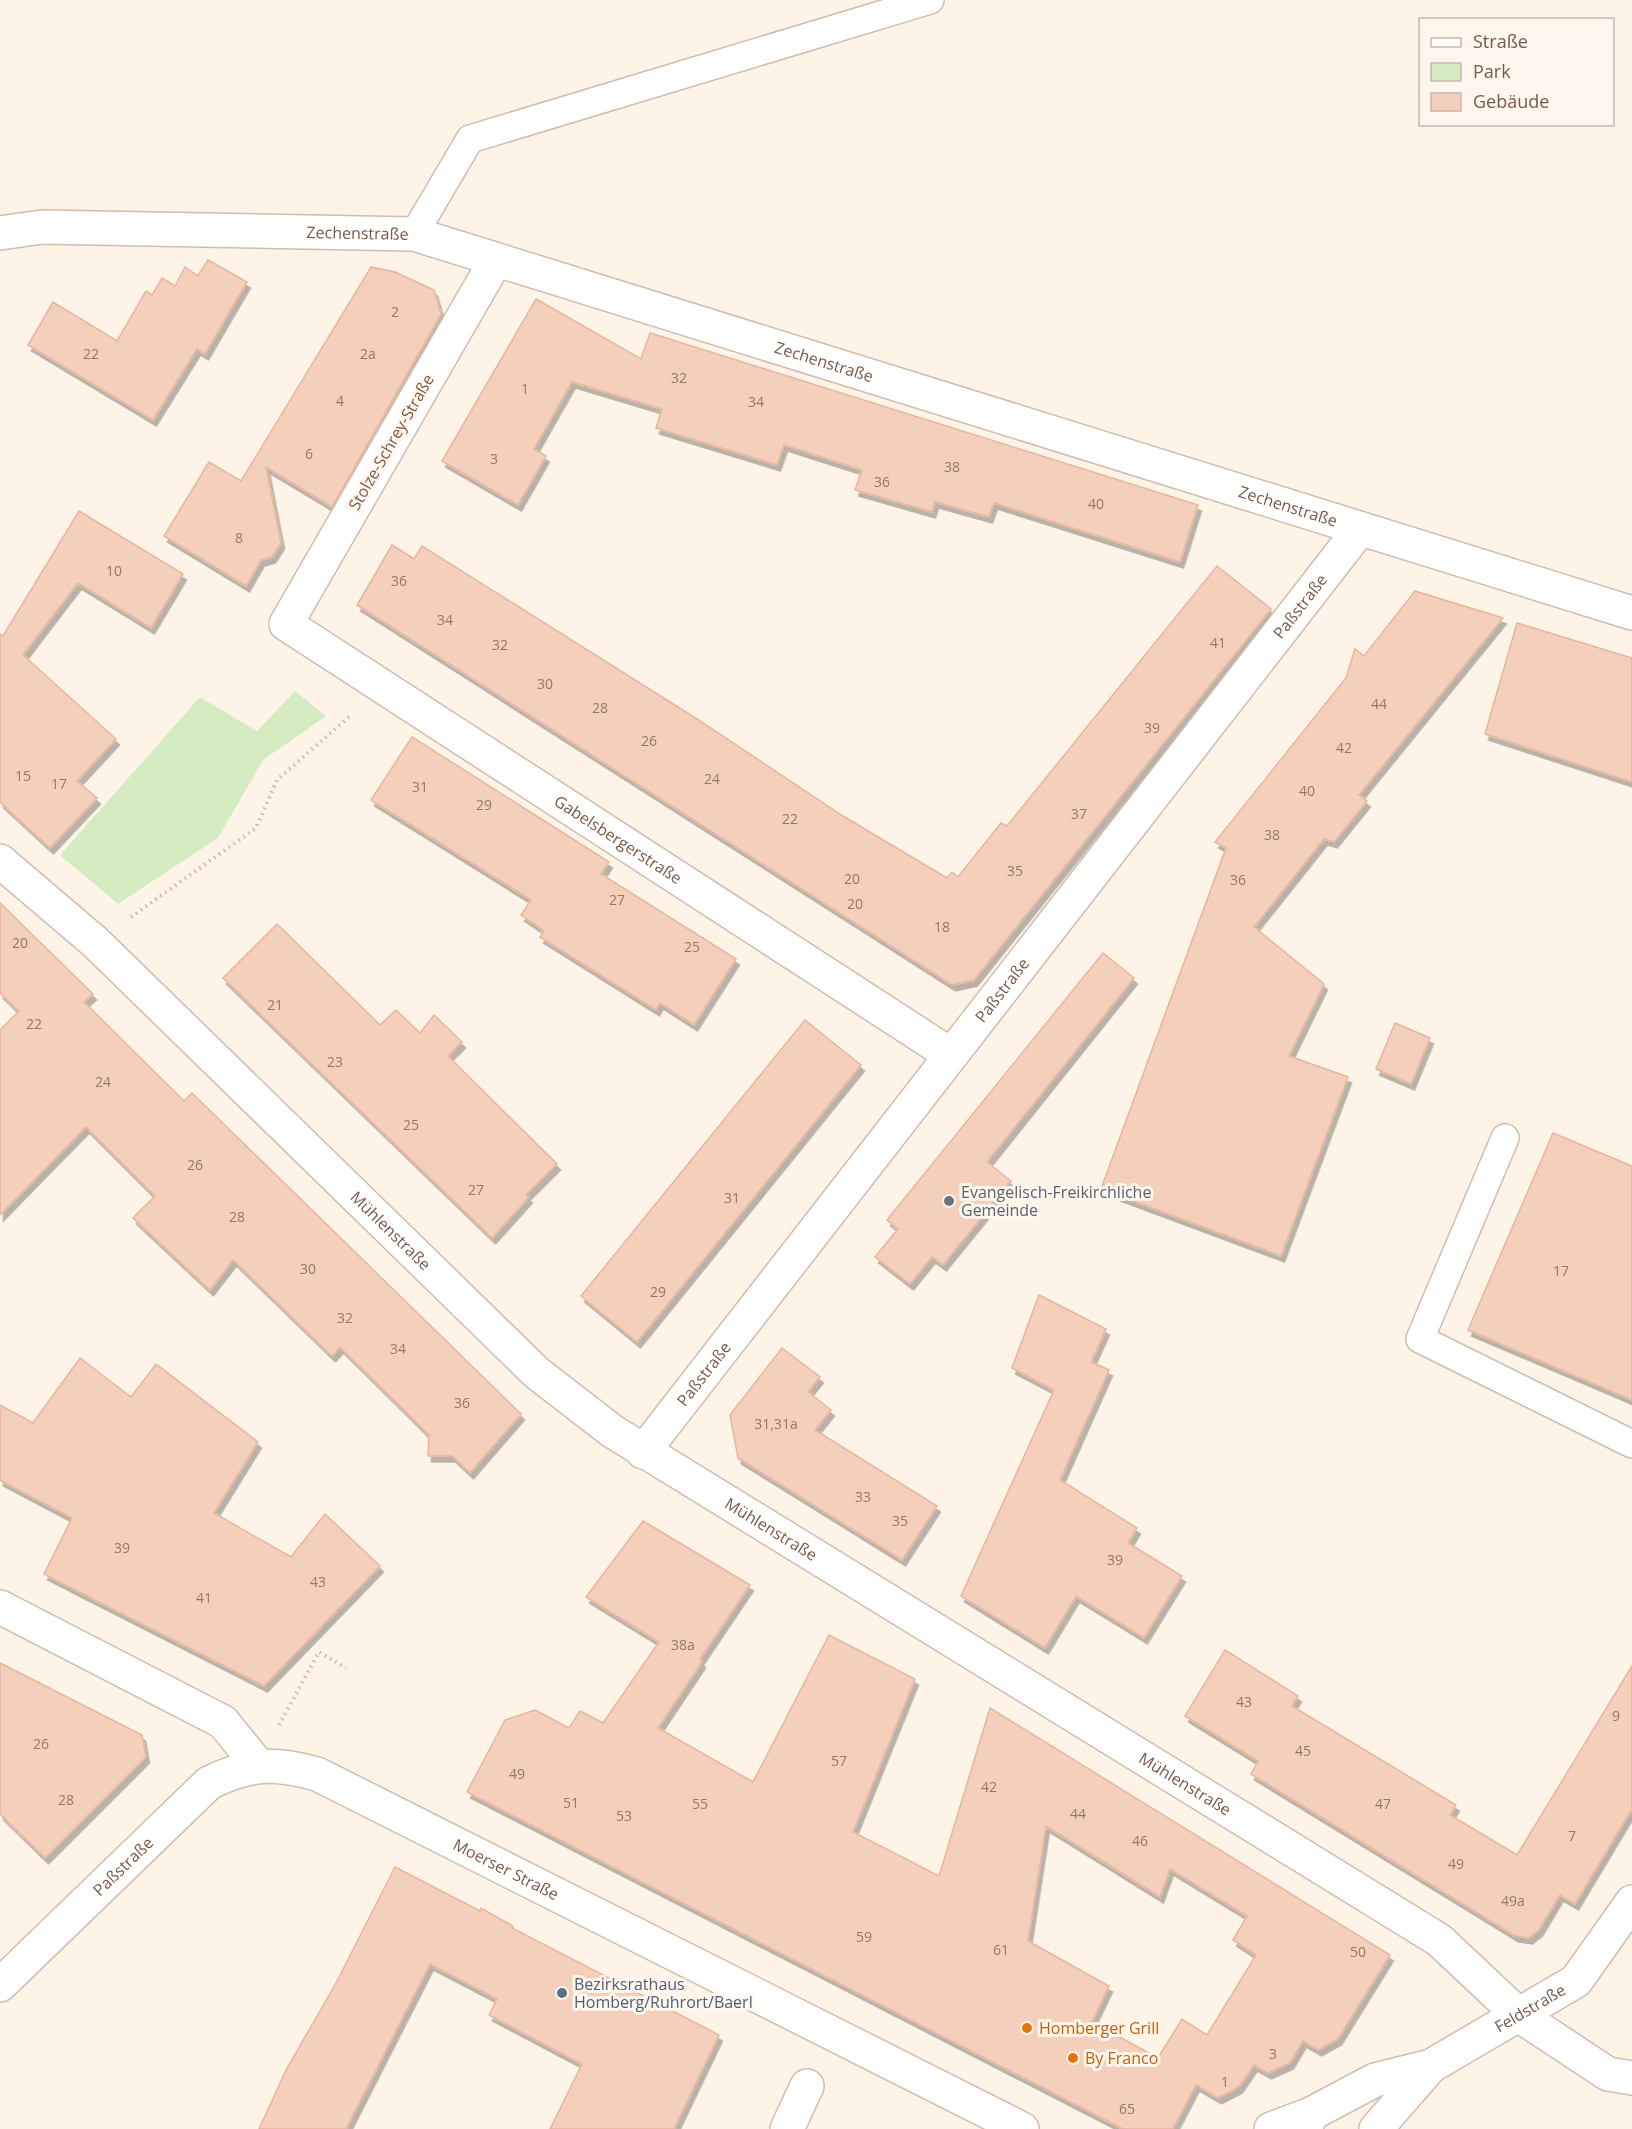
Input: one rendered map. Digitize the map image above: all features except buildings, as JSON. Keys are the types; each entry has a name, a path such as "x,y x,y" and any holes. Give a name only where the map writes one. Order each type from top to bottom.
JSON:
{"street":[{"name":"Zechenstraße","path":"0,233 42,227 414,234 1632,613"},
{"name":"Stolze-Schrey-Straße","path":"286,624 496,260"},
{"name":"Paßstraße","path":"643,1452 1360,530"},
{"name":"Gabelsbergerstraße","path":"286,624 951,1055"},
{"name":"Mühlenstraße","path":"0,861 95,942 537,1373 612,1431 1439,1940 1520,2016 1608,2074 1632,2078"},
{"path":"0,1608 223,1722 258,1765"},
{"name":"Paßstraße","path":"0,1984 209,1783 236,1770 258,1765"},
{"name":"Moerser Straße","path":"258,1765 286,1765 317,1774 1022,2129"},
{"name":"Feldstraße","path":"1271,2129 1308,2122 1375,2080 1431,2066 1520,2016 1576,1981 1632,1902"},
{"name":"Feldstraße","path":"1376,2129 1431,2066"},
{"path":"787,2129 807,2086"}],"lane":[{"path":"414,234 470,139 930,0"},
{"path":"1505,1138 1420,1339 1632,1444"}],"path":[{"path":"95,942 256,828 277,780 383,687"},
{"path":"258,1765 319,1652 346,1668"}],"green space":[{"path":"295,691 326,716 263,760 218,838 118,904 60,855 200,697 257,731"}],"place":[{"name":"Evangelisch-Freikirchliche Gemeinde","path":"949,1201"},
{"name":"Bezirksrathaus Homberg/Ruhrort/Baerl","path":"562,1993"},
{"name":"Homberger Grill","path":"1027,2028"},
{"name":"By Franco","path":"1073,2058"}]}
